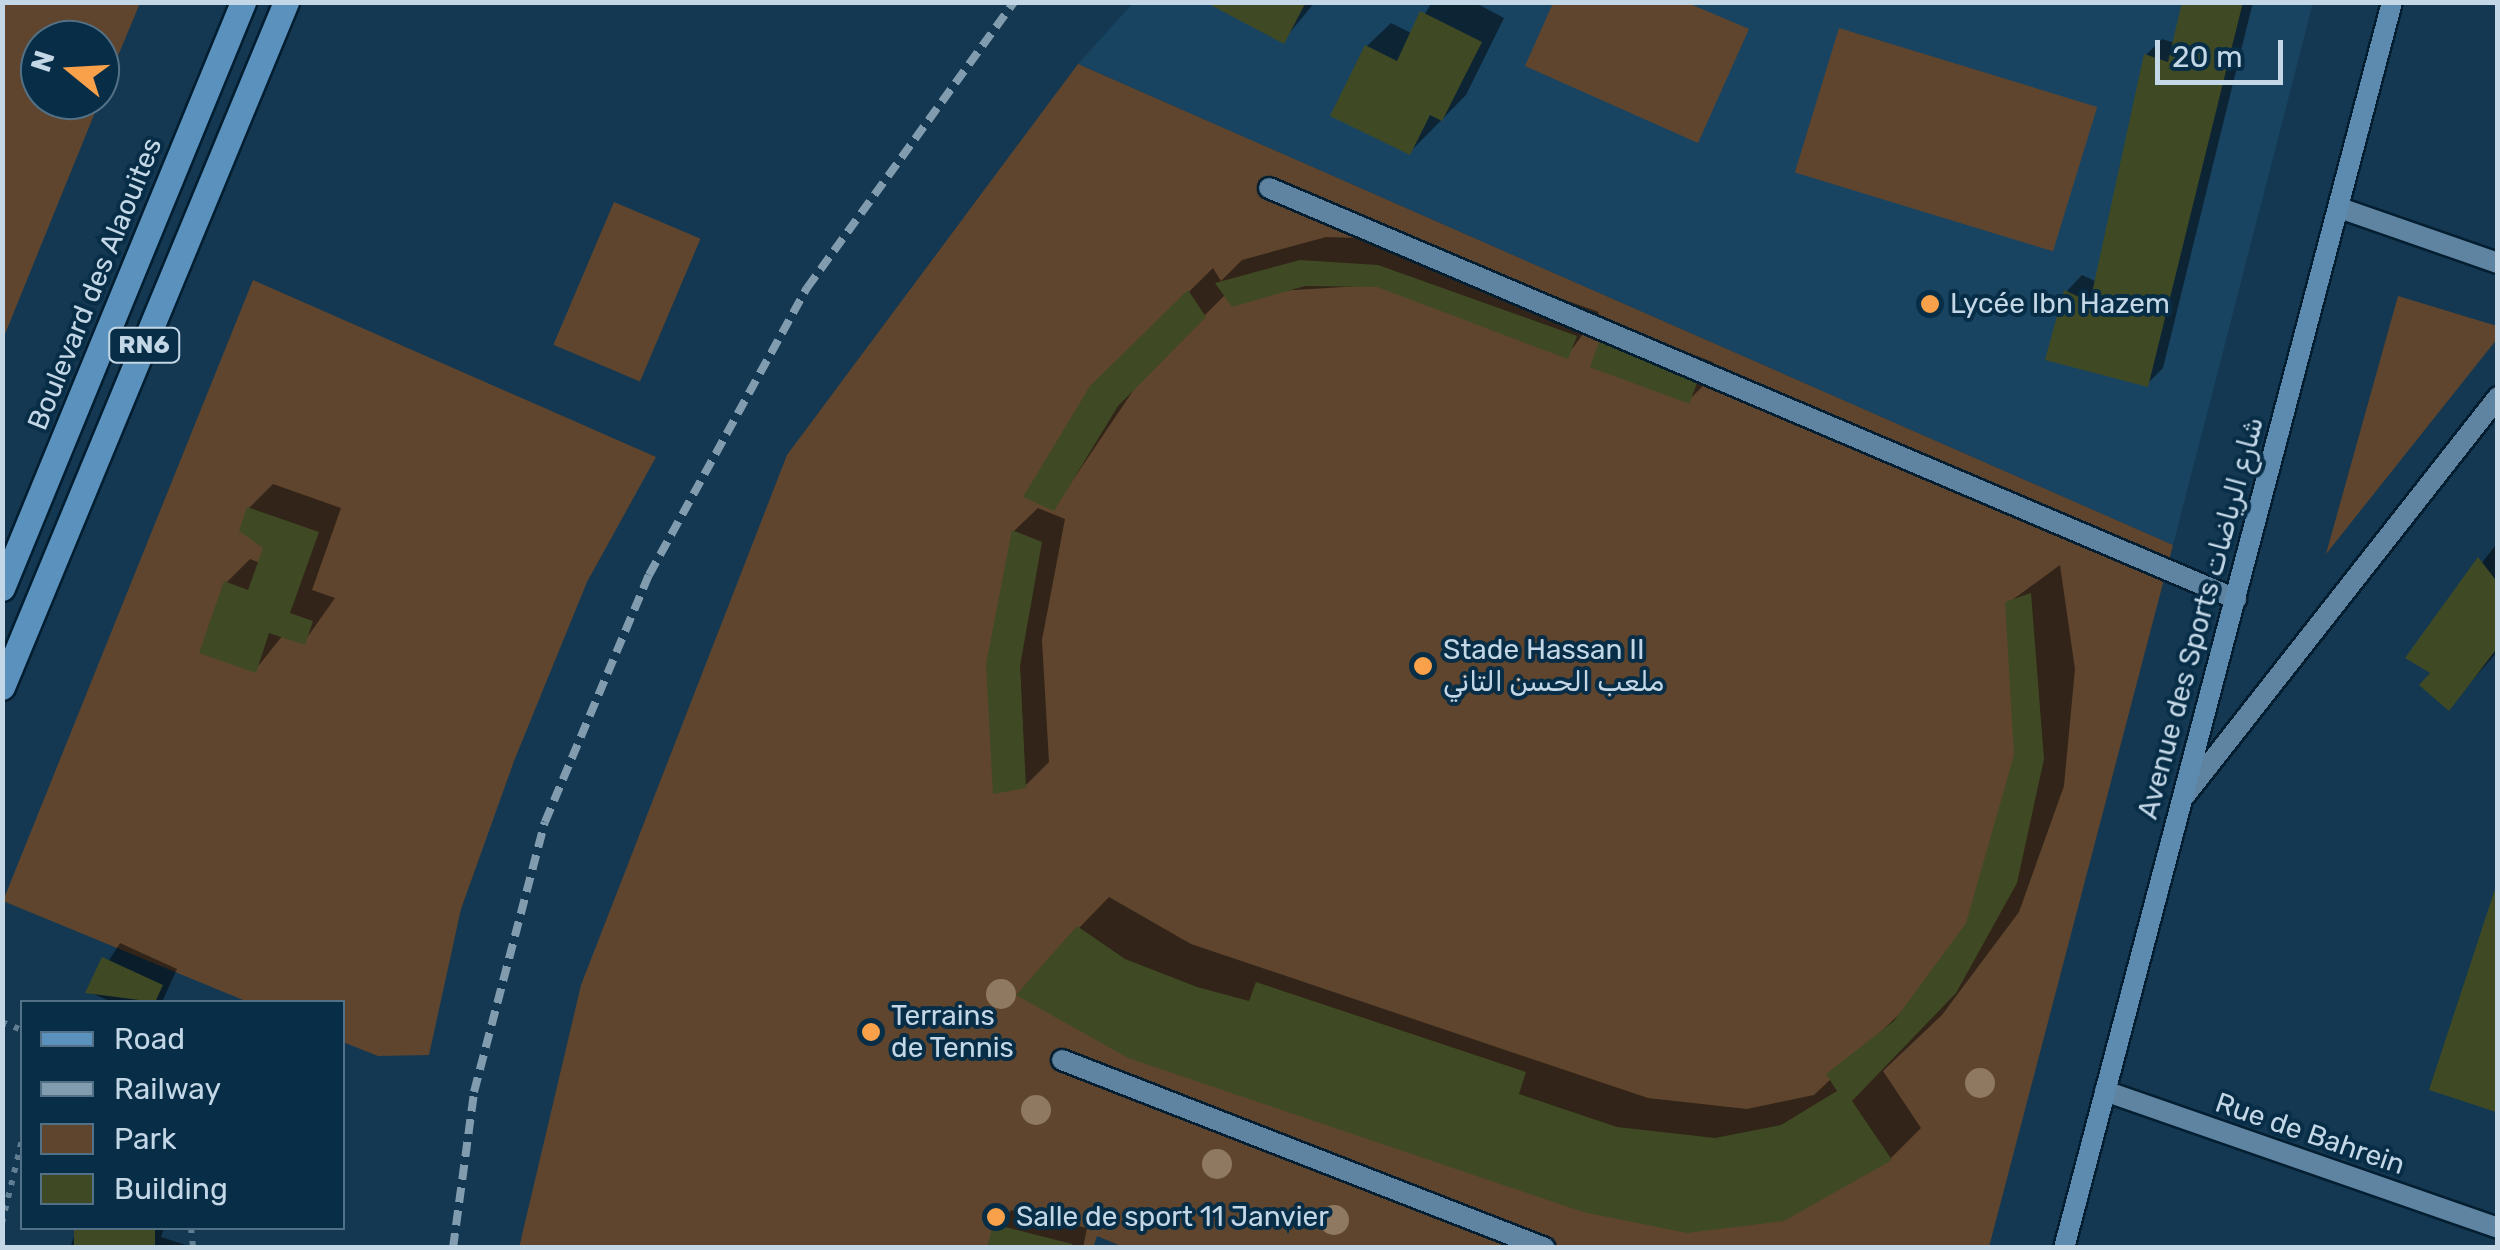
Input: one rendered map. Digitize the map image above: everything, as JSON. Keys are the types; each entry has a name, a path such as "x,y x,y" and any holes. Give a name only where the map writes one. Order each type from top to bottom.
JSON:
{"main road":[{"name":"Boulevard des Alaouites","path":"2,588 243,2"},
{"name":"RN6","path":"2,687 286,2"}],"street":[{"name":"Avenue des Sports شارع الرياضات","path":"2064,1248 2392,2"},
{"path":"1269,188 2236,599"},
{"path":"2340,208 2498,263"},
{"path":"2178,804 2498,396"},
{"path":"1062,1060 1545,1248"},
{"name":"Rue de Bahrein","path":"2105,1091 2498,1228"}],"path":[{"path":"2,1223 20,1148"}],"shaded area":[{"name":"Lycée Ibn Hazem","path":"1134,2 2313,3 2173,545 1078,64"}],"green space":[{"path":"3,2 140,3 120,51 120,20 20,20 20,120 92,120 3,339"},
{"path":"1553,3 1688,3 1749,29 1698,143 1525,66"},
{"path":"1839,28 2097,107 2053,251 1795,172"},
{"name":"Stade Hassan II ملعب الحسن التاني","path":"1078,64 2173,545 1989,1247 1126,1248 1097,1236 1093,1248 519,1248 581,985 787,455"},
{"path":"614,202 701,239 640,381 553,345"},
{"path":"253,280 656,457 587,582 514,761 461,909 429,1055 378,1056 345,1043 345,1000 243,1000 3,901"},
{"path":"2398,296 2497,326 2497,339 2326,554"}],"building":[{"path":"1205,2 1306,2 1284,44"},
{"path":"2182,2 2243,2 2148,387 2045,360 2064,290 2090,302 2144,54 2168,62"},
{"path":"1420,11 1482,42 1442,121 1430,115 1410,155 1330,116 1365,45 1397,61"},
{"path":"1300,260 1378,265 1577,336 1568,359 1377,287 1305,286 1232,307 1215,283"},
{"path":"1188,290 1206,317 1118,406 1054,511 1023,497 1090,386"},
{"path":"1599,342 1699,378 1689,404 1590,367"},
{"path":"247,507 319,532 290,613 313,621 305,645 269,633 256,673 199,653 224,581 248,590 263,548 239,531"},
{"path":"1012,530 1042,542 1020,666 1026,788 993,794 986,664"},
{"path":"2478,557 2498,583 2498,647 2449,711 2419,685 2430,673 2405,658"},
{"path":"2031,593 2044,759 2017,883 1956,993 1852,1101 1892,1160 1784,1221 1687,1233 1583,1212 1128,1058 1016,995 1077,926 1125,959 1197,987 1249,1001 1256,982 1526,1072 1519,1094 1617,1127 1715,1138 1781,1125 1837,1091 1826,1074 1894,1021 1966,923 2014,755 2005,602"},
{"path":"2498,880 2498,1107 2496,1112 2429,1090"},
{"path":"102,957 163,985 156,1000 85,993"},
{"path":"993,1224 1072,1244 1072,1248 987,1248"},
{"path":"74,1230 155,1230 155,1248 74,1248"}],"railway":[{"path":"453,1248 474,1092 545,822 649,575 807,288 1014,2"}],"place":[{"name":"Lycée Ibn Hazem","path":"1930,304"},
{"name":"Stade Hassan II ملعب الحسن التاني","path":"1423,666"},
{"name":"Terrains de Tennis","path":"871,1032"},
{"name":"Salle de sport 11 Janvier","path":"996,1217"}]}
